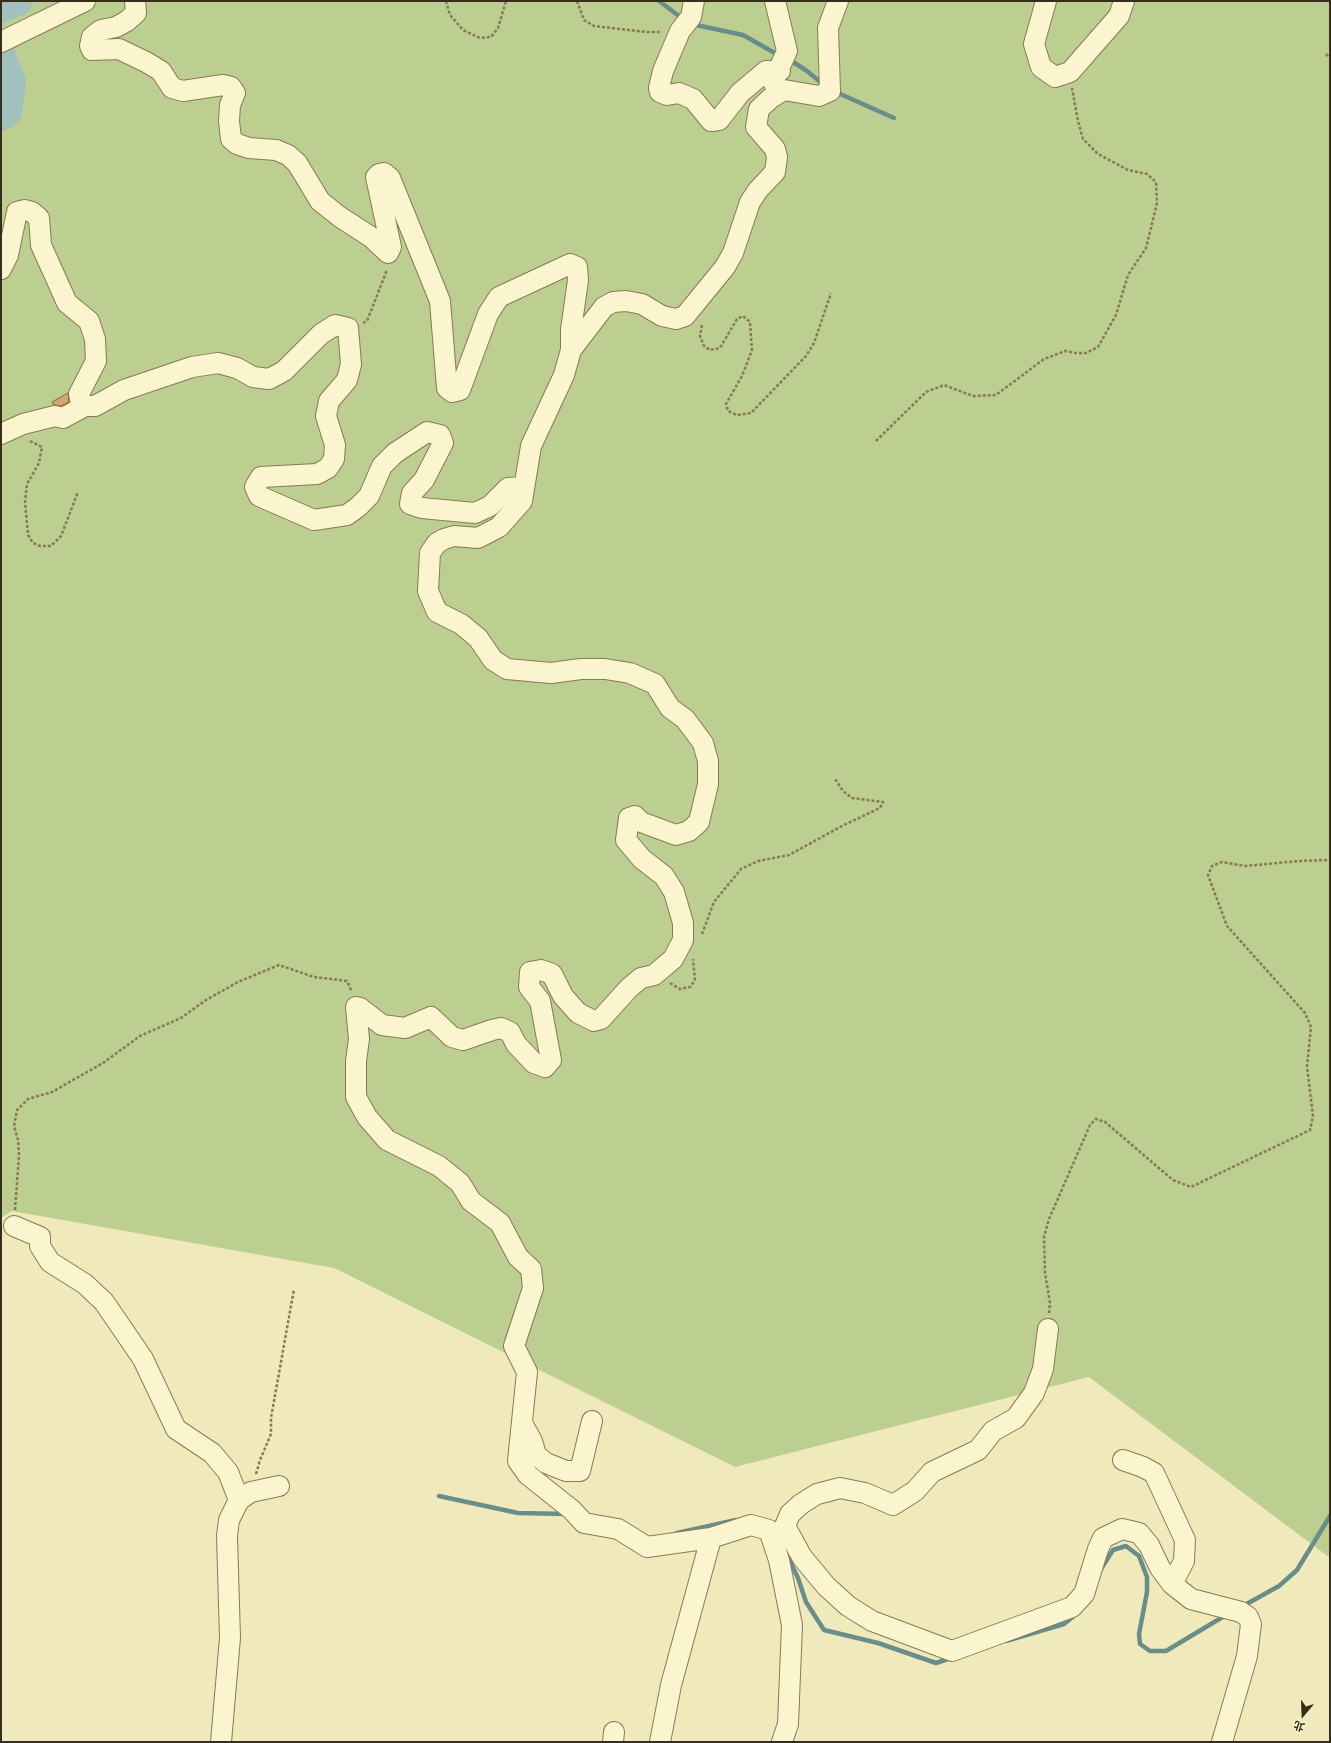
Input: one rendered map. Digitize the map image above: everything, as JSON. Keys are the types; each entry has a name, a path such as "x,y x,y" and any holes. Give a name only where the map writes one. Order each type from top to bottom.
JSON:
{"lane":[{"path":"3,41 85,1"},
{"path":"135,1 136,13 127,21 116,27 100,30 92,37 90,46 92,50 119,49 161,71 172,88 183,91 223,85 231,87 235,93 230,105 229,121 231,138 236,144 250,148 276,150 288,155 297,163 320,201 340,217 371,237 388,253 391,247 376,177 379,174 384,173 390,178 440,301 447,388 452,392 460,390 488,314 499,297 570,264 577,267 578,280 571,330 571,350 564,375 531,446 522,501 499,527 478,538 454,536 438,543 430,553 428,591 437,612 461,624 478,638 492,660 507,669 551,673 581,669 605,669 630,673 655,684 670,708 685,719 704,743 708,761 708,784 700,822 689,831 676,836 641,822 635,816 629,818 626,840 642,859 664,876 674,892 684,923 683,940 673,959 654,974 641,978 629,988 601,1019 594,1021 578,1013 563,996 552,974 541,970 530,972 529,987 540,1001 551,1060 545,1067 534,1063 516,1044 510,1032 501,1028 464,1040 452,1037 431,1017 404,1028 382,1025 356,1006"},
{"path":"694,1 691,17 680,31 663,71 659,88 660,92 667,95 679,93 693,99 712,122 718,120 740,93 766,72 780,71"},
{"path":"571,350 604,307 613,302 626,301 642,304 662,316 676,319 686,316 725,267 733,254 750,202 758,190 775,172 777,157 775,149 756,127 759,109 757,100 762,93 771,87 780,71 787,52 775,1"},
{"path":"759,109 770,98 784,90 819,96 830,90 828,28 838,1"},
{"path":"1046,1 1034,44 1041,67 1055,76 1070,72 1119,16 1124,1"},
{"path":"1,269 8,254 17,212 24,210 32,212 39,218 41,244 67,303 89,321 95,339 96,361 79,394 81,403 85,406"},
{"path":"1,434 23,424 55,416 63,418 85,406 95,406 124,390 192,367 218,363 237,368 253,377 269,379 284,371 321,334 335,325 348,328 351,364 347,380 329,401 326,416 335,445 334,459 328,468 317,474 261,477 255,487 259,496 314,520 347,515 358,507 368,496 382,466 395,453 427,432 440,435 443,443 424,480 412,493 410,504 422,508 474,513 490,506 508,488 524,488"},
{"path":"356,1006 359,1039 356,1061 356,1097 367,1117 387,1140 439,1166 460,1183 471,1201 500,1223 518,1257 531,1269 533,1288 514,1346 528,1372 518,1461 528,1475 584,1523 618,1529 647,1547 711,1538 750,1526 777,1528 826,1586 848,1606 872,1621 952,1651 1072,1608 1084,1594 1098,1549 1103,1538 1122,1529 1139,1533 1149,1545 1160,1568 1172,1584 1191,1599 1232,1610 1248,1617 1251,1624 1247,1656 1222,1742"},
{"path":"14,1226 40,1237 40,1246 50,1262 85,1284 104,1302 143,1359 176,1429 212,1454 228,1472 245,1496"},
{"path":"782,1742 788,1724 792,1625 779,1560 777,1528 801,1504 817,1494 840,1488 865,1493 893,1505 914,1491 932,1472 978,1450 993,1431 1016,1418 1034,1393 1043,1369 1048,1329"},
{"path":"522,1423 532,1441 536,1456 546,1463 566,1471 580,1471 592,1421"},
{"path":"1123,1460 1143,1467 1154,1473 1185,1540 1184,1561 1172,1584"},
{"path":"221,1742 230,1638 227,1536 229,1520 245,1496 279,1486"},
{"path":"660,1742 670,1685 711,1538"}],"path":[{"path":"446,1 450,15 463,30 480,38 491,37 498,28 506,1"},
{"path":"577,1 584,20 594,26 646,32 680,31"},
{"path":"1326,54 1330,58"},
{"path":"876,441 926,392 944,385 973,396 996,395 1044,359 1065,351 1086,353 1098,347 1116,315 1128,275 1146,248 1158,203 1156,182 1148,174 1128,170 1098,154 1083,139 1078,121 1070,72"},
{"path":"348,328 367,321 390,263 388,253"},
{"path":"702,323 700,336 704,346 710,350 720,348 737,319 743,316 750,322 752,350 742,376 726,404 728,411 736,415 751,412 806,356 814,343 832,293"},
{"path":"23,424 24,438 42,447 39,463 27,484 25,502 28,535 33,543 40,546 51,546 61,536 78,492"},
{"path":"701,935 714,902 741,869 758,861 789,855 842,826 880,808 883,802 852,798 843,791 835,779"},
{"path":"1048,1329 1050,1303 1044,1273 1044,1237 1049,1219 1090,1125 1096,1119 1105,1122 1173,1180 1191,1187 1310,1130 1314,1116 1307,1066 1311,1027 1305,1013 1226,926 1208,875 1212,866 1222,862 1245,866 1330,860"},
{"path":"654,974 680,989 690,987 695,980 694,952"},
{"path":"14,1226 19,1155 18,1140 14,1126 18,1110 28,1099 52,1092 102,1063 140,1036 181,1018 206,1000 238,982 279,965 314,977 347,981 352,991 356,1006"},
{"path":"245,1496 271,1434 271,1418 281,1374 294,1289"}],"green space":[{"path":"1,1 1330,1 1330,1558 1089,1377 735,1467 334,1268 12,1211 1,1218"}],"building":[{"path":"68,393 69,402 61,406 54,405 52,402"}],"waterway":[{"path":"1,9 19,1"},
{"path":"659,1 683,19"},
{"path":"696,25 743,35 780,56"},
{"path":"1,54 12,82 8,112 1,117"},
{"path":"790,60 807,71 824,85"},
{"path":"838,93 894,118"},
{"path":"439,1496 518,1513 566,1514"},
{"path":"1243,1606 1279,1586 1297,1570 1330,1516"},
{"path":"677,1533 736,1520"},
{"path":"1101,1569 1113,1550 1126,1546 1139,1556 1147,1577 1147,1592 1139,1634 1140,1644 1150,1651 1166,1651 1226,1615"},
{"path":"786,1553 798,1578 806,1602 824,1630 878,1643 936,1663 951,1658"},
{"path":"1006,1641 1064,1624 1075,1615"}]}
